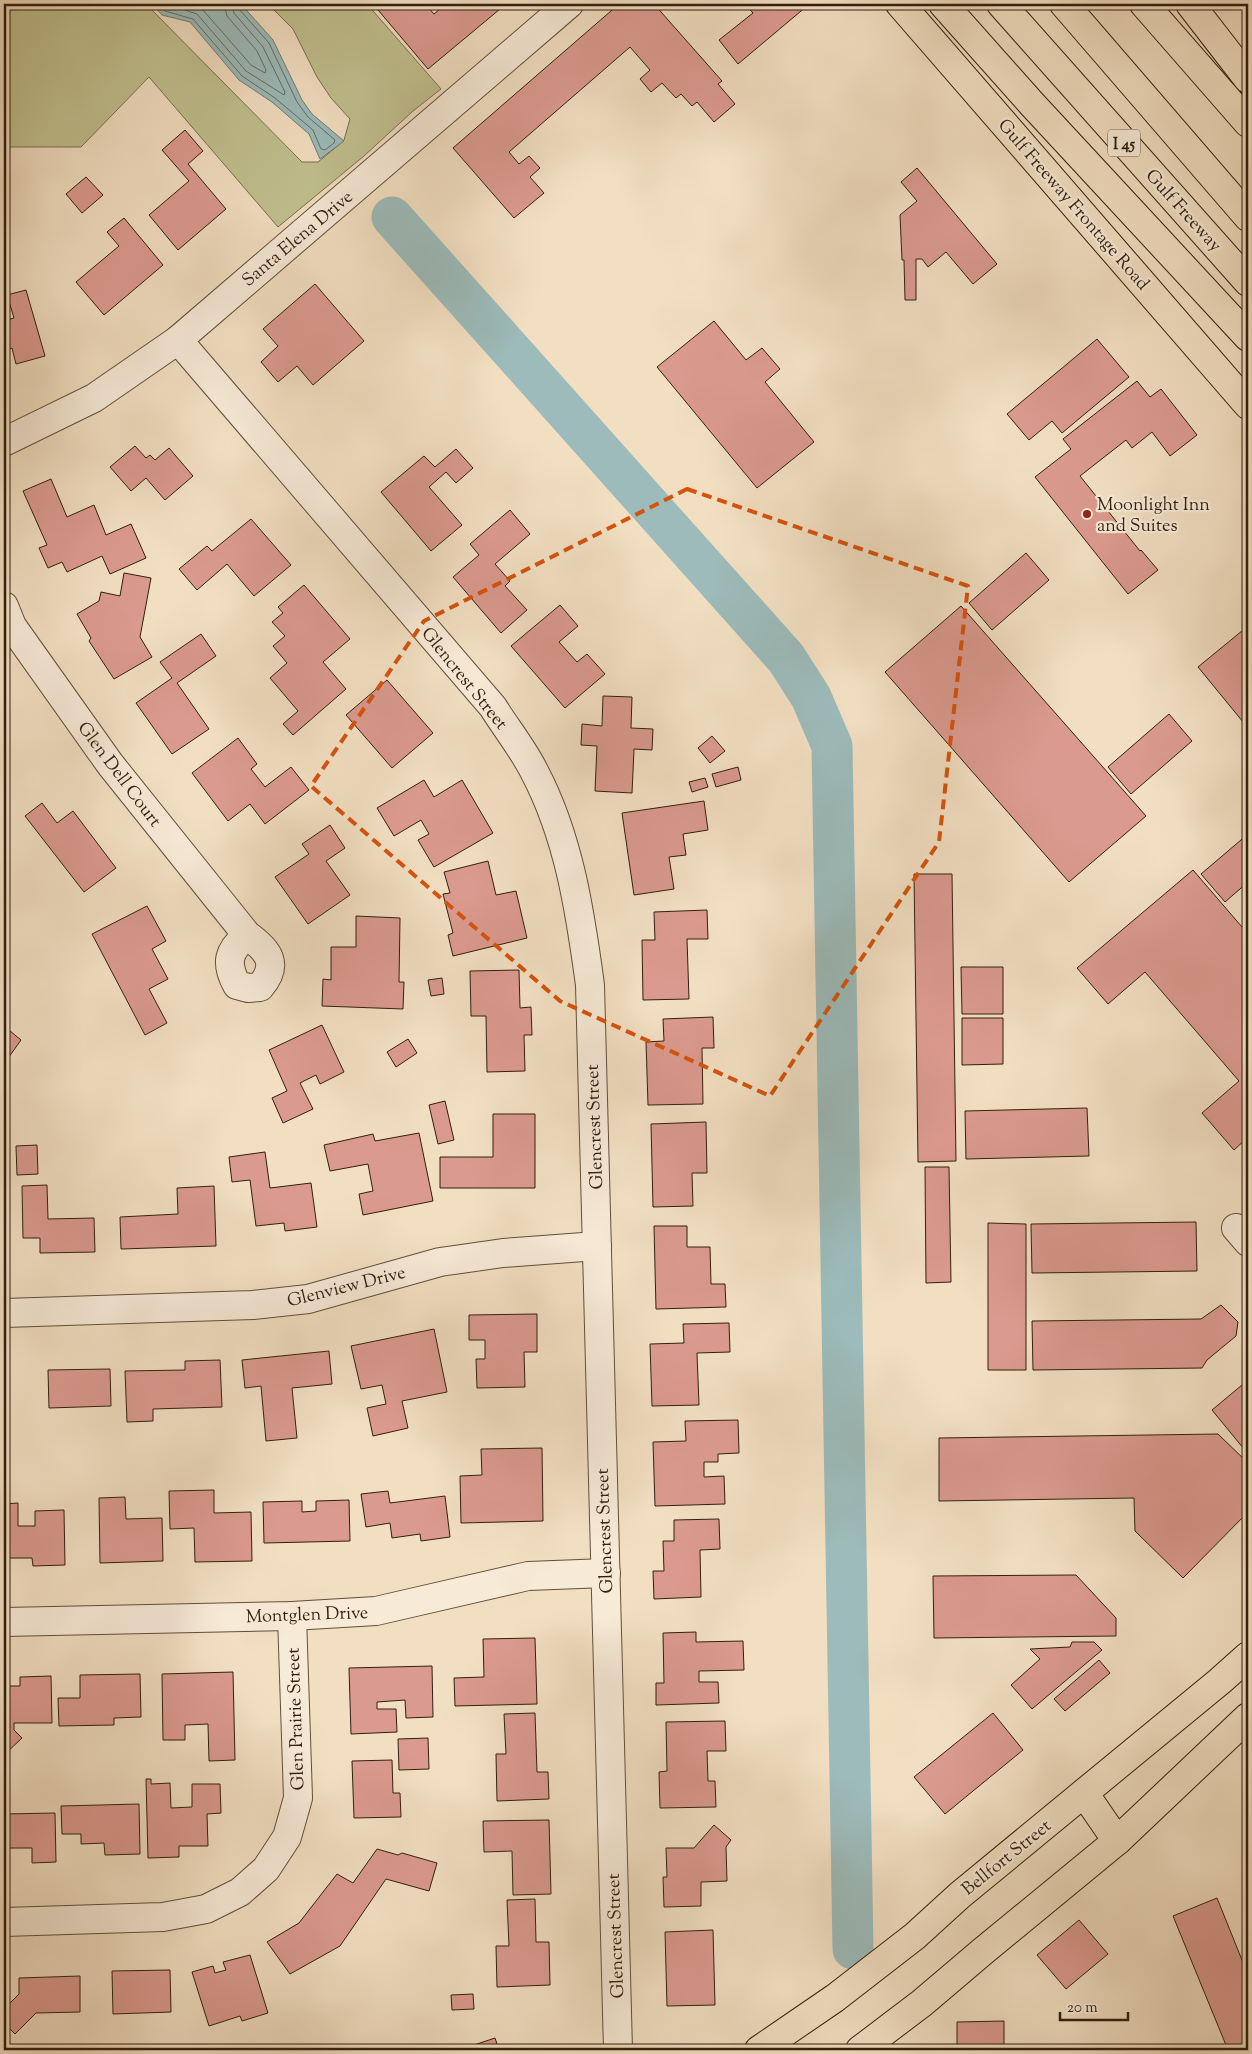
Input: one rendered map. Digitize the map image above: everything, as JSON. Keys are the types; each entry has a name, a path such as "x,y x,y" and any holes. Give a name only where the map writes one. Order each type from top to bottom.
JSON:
{"main road":[{"name":"Gulf Freeway Frontage Road","path":"900,4 1248,406"},
{"path":"943,4 1032,104 1248,337"},
{"name":"Gulf Freeway","path":"1001,4 1248,282"},
{"name":"I 45","path":"1064,4 1248,217"},
{"path":"1144,4 1248,123"},
{"path":"1190,4 1248,79"},
{"name":"Bellfort Street","path":"758,2050 835,1998 915,1936 960,1895 1248,1656"},
{"path":"860,2050 922,2003 1117,1841 1248,1717"},
{"path":"1084,1793 1117,1841"}],"street":[{"name":"Santa Elena Drive","path":"4,442 94,398 178,340 569,4"},
{"name":"Glencrest Street","path":"178,340 493,707 534,771 562,837 581,917 590,985 618,2050"},
{"name":"Glen Dell Court","path":"7,621 110,764 247,935"},
{"name":"Glenview Drive","path":"4,1313 253,1305 308,1299 440,1262 503,1254 597,1246"},
{"name":"Montglen Drive","path":"4,1622 292,1616 376,1611 528,1576 606,1573"},
{"name":"Glen Prairie Street","path":"4,1922 163,1916 206,1909 240,1892 266,1870 287,1837 298,1798 292,1616"}],"highlighted area":[{"path":"687,489 968,586 939,842 770,1096 560,1001 311,786 424,621"}],"shaded area":[{"path":"4,4 146,4 302,162 318,162 334,149 344,140 350,119 331,98 317,77 293,29 269,5 243,6 241,4 367,4 441,89 278,227 149,77 81,147 9,147 4,144"}],"water":[{"path":"152,4 241,4 273,40 302,100 312,114 344,141 320,159 309,134 272,102 239,80 190,22 162,15"}],"building":[{"path":"373,4 425,4 434,14 446,4 506,4 428,69"},
{"path":"619,4 654,4 722,81 718,84 735,104 714,122 697,102 692,106 681,94 676,98 662,83 651,92 640,79 650,70 630,47 509,152 519,164 529,156 540,168 530,177 544,193 514,218 453,148"},
{"path":"745,4 805,4 807,6 738,64 719,40 753,13"},
{"path":"185,130 203,151 188,164 226,209 178,250 149,215 189,181 162,150"},
{"path":"917,168 997,264 973,284 946,252 928,267 922,259 916,259 916,300 905,300 900,215 917,201 901,182"},
{"path":"86,177 103,195 82,213 66,194"},
{"path":"124,218 163,265 104,315 76,282 119,246 107,232"},
{"path":"315,284 364,341 313,385 297,366 278,382 261,362 278,346 263,329"},
{"path":"26,290 45,356 16,364 12,348 4,351 4,321 14,318 7,295"},
{"path":"714,321 746,360 762,348 780,369 765,382 814,442 757,488 657,367"},
{"path":"1097,339 1129,377 1062,433 1052,421 1029,440 1007,414"},
{"name":"Moonlight Inn and Suites","path":"1137,381 1150,397 1161,389 1197,435 1170,456 1152,432 1132,448 1126,440 1080,476 1140,551 1158,570 1128,594 1035,477 1071,449 1063,439"},
{"path":"135,446 146,458 150,455 155,460 169,448 193,476 165,500 146,478 131,491 110,467"},
{"path":"456,449 473,468 456,483 446,472 429,487 462,525 431,551 381,492 424,456 435,467"},
{"path":"51,479 67,517 94,505 106,535 131,524 146,558 110,574 102,556 67,572 62,562 48,568 39,548 47,545 23,491"},
{"path":"510,510 530,534 495,564 510,581 505,586 527,610 501,633 453,577 479,555 470,544"},
{"path":"251,519 291,565 254,596 227,564 197,590 179,569 207,546 212,551"},
{"path":"1026,553 1049,580 992,630 969,603"},
{"path":"124,573 151,578 140,637 152,657 114,679 89,641 91,638 77,614 99,601 101,592 120,596"},
{"path":"304,585 350,639 323,662 346,689 293,735 283,724 298,711 270,678 287,663 273,646 285,636 272,622 283,613 278,607"},
{"path":"560,605 578,626 559,642 577,662 587,654 605,674 565,708 511,646"},
{"path":"961,606 1146,816 1069,882 885,672"},
{"path":"1248,626 1248,728 1198,667"},
{"path":"201,634 216,656 177,683 209,729 172,754 136,703 172,678 160,662"},
{"path":"387,680 433,733 392,768 346,715"},
{"path":"603,696 632,697 631,728 653,729 652,750 634,749 632,793 595,791 597,746 581,745 582,724 602,726"},
{"path":"1169,714 1192,741 1131,794 1108,767"},
{"path":"712,736 725,751 710,763 698,748"},
{"path":"238,738 257,764 251,769 265,787 291,767 309,790 265,824 250,804 228,821 192,773"},
{"path":"738,767 741,780 716,787 712,774"},
{"path":"705,778 708,787 692,792 689,782"},
{"path":"424,780 434,797 462,780 493,833 434,867 418,840 429,834 421,820 394,836 377,808"},
{"path":"704,801 708,830 683,834 686,855 669,857 674,889 634,895 622,813"},
{"path":"42,803 57,823 73,811 116,868 84,892 25,816"},
{"path":"330,825 345,848 326,861 350,895 308,924 275,877 309,854 302,844"},
{"path":"1248,834 1248,882 1225,902 1201,874"},
{"path":"488,861 496,895 516,891 527,938 453,956 448,935 453,933 443,894 450,893 444,872"},
{"path":"1193,870 1248,934 1248,1137 1234,1150 1202,1113 1239,1081 1145,972 1108,1004 1077,968"},
{"path":"914,874 952,874 956,1161 918,1162"},
{"path":"147,906 166,941 152,949 168,979 149,989 167,1023 145,1035 92,934"},
{"path":"707,910 708,939 687,939 689,999 643,1000 642,940 655,940 654,912"},
{"path":"356,916 400,918 399,982 404,982 403,1009 322,1006 323,979 331,980 331,947 356,947"},
{"path":"961,967 1003,967 1003,1014 962,1014"},
{"path":"519,970 520,1008 531,1007 532,1035 524,1035 525,1071 487,1072 486,1016 471,1016 470,971"},
{"path":"442,978 444,994 431,996 428,980"},
{"path":"713,1017 714,1048 702,1048 703,1104 648,1105 646,1042 664,1041 663,1019"},
{"path":"962,1018 1003,1018 1003,1064 962,1065"},
{"path":"322,1025 344,1072 320,1084 316,1075 300,1083 313,1109 283,1123 272,1098 287,1091 269,1050"},
{"path":"4,1026 21,1040 6,1061 4,1059"},
{"path":"408,1039 417,1053 396,1067 387,1052"},
{"path":"445,1101 454,1140 438,1144 429,1105"},
{"path":"1087,1108 1089,1156 966,1159 965,1111"},
{"path":"493,1114 535,1114 535,1188 440,1188 440,1157 493,1157"},
{"path":"706,1122 707,1173 692,1173 693,1206 653,1207 651,1124"},
{"path":"419,1133 433,1201 363,1215 359,1194 373,1191 368,1164 330,1171 324,1145 373,1134 375,1141"},
{"path":"37,1145 38,1174 17,1175 16,1146"},
{"path":"265,1152 270,1188 311,1183 317,1227 285,1231 284,1223 256,1226 250,1180 232,1182 229,1157"},
{"path":"925,1167 949,1167 951,1282 926,1283"},
{"path":"47,1185 48,1219 94,1218 95,1252 40,1253 40,1238 23,1238 22,1186"},
{"path":"214,1186 216,1246 121,1249 120,1217 178,1214 177,1188"},
{"path":"1196,1222 1197,1271 1032,1273 1031,1224"},
{"path":"988,1223 1026,1224 1026,1370 988,1370"},
{"path":"654,1226 687,1226 687,1247 710,1247 711,1284 725,1284 726,1307 656,1309"},
{"path":"1221,1305 1238,1322 1236,1336 1207,1360 1202,1368 1033,1370 1032,1321 1201,1319"},
{"path":"537,1314 537,1352 524,1352 525,1387 477,1388 476,1359 485,1359 485,1340 469,1340 469,1315"},
{"path":"729,1323 730,1352 697,1353 699,1405 652,1406 650,1344 684,1343 683,1324"},
{"path":"434,1329 447,1392 402,1401 408,1428 373,1436 367,1408 386,1404 382,1385 361,1389 351,1346"},
{"path":"329,1351 332,1384 292,1388 297,1438 266,1441 261,1386 245,1388 242,1360"},
{"path":"220,1360 222,1407 153,1409 153,1421 127,1422 125,1371 185,1370 185,1361"},
{"path":"110,1369 111,1406 49,1408 48,1370"},
{"path":"7,1372 8,1441 4,1441 4,1373"},
{"path":"1248,1380 1248,1454 1212,1410"},
{"path":"738,1420 739,1453 718,1454 718,1462 704,1462 704,1477 724,1476 725,1504 655,1506 653,1442 686,1441 685,1421"},
{"path":"1218,1434 1248,1463 1248,1512 1183,1578 1135,1531 1134,1498 939,1501 939,1438"},
{"path":"542,1448 543,1521 461,1523 460,1476 482,1475 481,1449"},
{"path":"214,1490 214,1513 251,1512 252,1561 195,1562 194,1528 170,1529 169,1491"},
{"path":"388,1491 390,1503 445,1496 450,1537 421,1541 420,1534 392,1538 390,1523 366,1527 361,1494"},
{"path":"125,1497 126,1519 162,1518 163,1561 100,1563 99,1498"},
{"path":"349,1500 350,1541 264,1543 263,1502 302,1501 302,1512 316,1511 316,1501"},
{"path":"18,1503 18,1526 35,1526 35,1511 64,1510 65,1565 33,1566 32,1558 4,1558 4,1504"},
{"path":"719,1519 720,1549 700,1550 701,1597 654,1599 653,1571 664,1571 663,1541 674,1541 674,1520"},
{"path":"1076,1575 1116,1618 1116,1636 934,1638 933,1576"},
{"path":"696,1632 696,1642 743,1641 744,1670 699,1671 699,1682 718,1682 719,1703 656,1705 656,1683 664,1683 663,1633"},
{"path":"535,1638 537,1704 455,1706 454,1678 484,1677 483,1639"},
{"path":"1072,1642 1094,1642 1102,1650 1032,1709 1011,1685 1040,1659 1030,1649 1070,1647"},
{"path":"1099,1660 1110,1673 1065,1711 1054,1699"},
{"path":"432,1666 433,1717 406,1718 405,1700 377,1702 377,1709 396,1709 397,1732 351,1734 349,1668"},
{"path":"233,1672 235,1760 209,1761 208,1724 185,1725 185,1740 163,1740 162,1674"},
{"path":"140,1674 141,1717 114,1718 114,1725 59,1726 58,1698 80,1698 80,1675"},
{"path":"51,1676 52,1723 14,1723 14,1730 22,1738 4,1755 4,1686 20,1686 20,1677"},
{"path":"535,1713 537,1772 548,1772 549,1799 497,1801 496,1754 506,1754 504,1714"},
{"path":"993,1713 1023,1750 945,1814 914,1777"},
{"path":"725,1721 726,1751 707,1751 708,1781 715,1781 716,1807 660,1808 659,1772 667,1771 666,1722"},
{"path":"428,1738 429,1769 399,1770 398,1739"},
{"path":"392,1760 393,1793 400,1793 401,1817 354,1818 352,1761"},
{"path":"146,1779 151,1779 151,1784 170,1783 171,1808 192,1807 192,1784 220,1784 221,1813 207,1814 208,1846 179,1846 179,1857 148,1858"},
{"path":"139,1804 140,1854 105,1855 104,1843 81,1844 81,1834 62,1834 61,1806"},
{"path":"55,1813 56,1862 32,1863 32,1848 4,1848 4,1814"},
{"path":"549,1820 551,1894 513,1895 512,1851 484,1852 483,1821"},
{"path":"714,1825 731,1840 726,1847 727,1881 701,1882 701,1906 664,1907 663,1877 667,1877 666,1848 694,1848"},
{"path":"377,1849 398,1855 402,1853 437,1863 429,1891 386,1879 340,1946 290,1974 267,1942 299,1923 337,1874 353,1883"},
{"path":"1217,1898 1248,1975 1248,2050 1228,2050 1173,1916"},
{"path":"535,1899 536,1942 549,1942 550,1985 497,1987 496,1946 509,1946 507,1900"},
{"path":"1079,1920 1108,1954 1066,1989 1037,1955"},
{"path":"713,1930 715,2005 667,2006 665,1932"},
{"path":"250,1955 268,2013 242,2021 240,2016 209,2026 192,1972 213,1966 215,1973 226,1970 223,1962"},
{"path":"170,1970 171,2012 113,2014 112,1971"},
{"path":"80,1976 80,2012 36,2013 15,2034 4,2023 4,2009 19,1994 19,1978"},
{"path":"473,1994 474,2009 452,2010 451,1995"},
{"path":"1004,2021 1004,2050 957,2050 957,2022"},
{"path":"495,2038 499,2050 472,2050 471,2046"}],"waterway":[{"path":"392,217 786,658 811,697 832,746 853,1949"}],"place":[{"name":"Moonlight Inn and Suites","path":"1087,514"}]}
